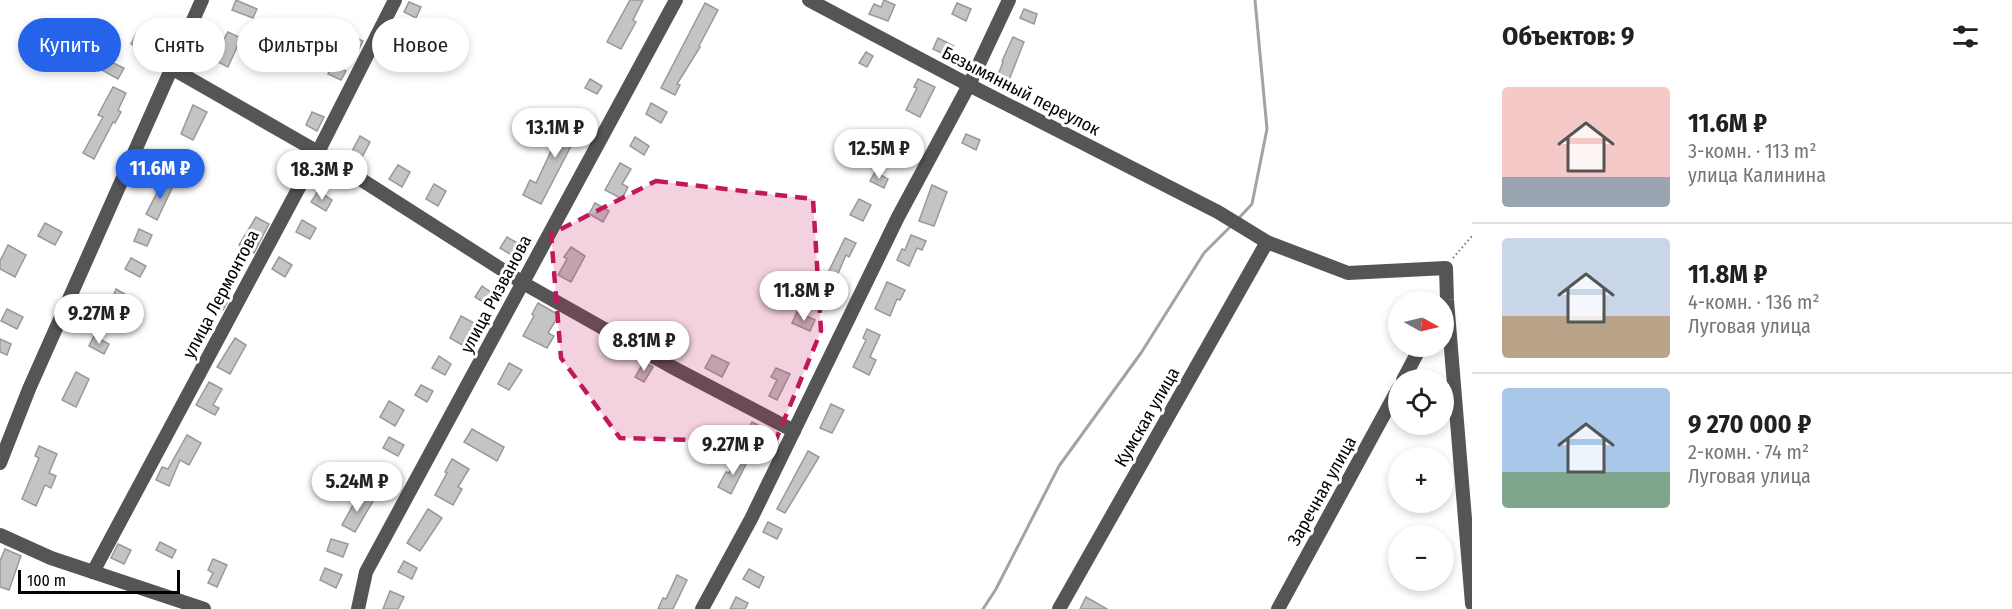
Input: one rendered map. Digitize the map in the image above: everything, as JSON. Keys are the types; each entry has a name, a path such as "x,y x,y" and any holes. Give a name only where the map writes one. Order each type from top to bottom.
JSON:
{"street":[{"path":"194,18 202,0"},
{"name":"улица Лермонтова","path":"93,572 318,152 395,0"},
{"name":"улица Ризванова","path":"358,609 366,572 676,0"},
{"name":"Безымянный переулок","path":"809,0 969,85 1218,212 1267,242 1348,273 1446,268"},
{"path":"702,609 751,519 898,217 969,85 1009,0"},
{"path":"0,463 29,389 172,72"},
{"path":"178,72 318,152 523,283 670,366 794,431"},
{"name":"Кумская улица","path":"1059,609 1267,242"},
{"path":"1445,291 1446,268"},
{"path":"1450,357 1472,604"},
{"name":"Заречная улица","path":"1278,609 1388,407"},
{"path":"0,535 51,558 204,609"}],"path":[{"path":"1446,268 1472,236"}],"highlighted area":[{"path":"656,181 813,199 821,331 775,442 620,438 561,358 551,234"}],"building":[{"path":"236,0 257,9 253,18 232,10"},
{"path":"630,0 643,0 633,20 636,22 621,49 607,42"},
{"path":"884,0 895,5 888,21 869,14 874,4 881,7"},
{"path":"409,2 421,7 416,18 404,12"},
{"path":"705,3 718,10 700,47 677,84 680,85 675,95 661,88"},
{"path":"957,3 971,9 966,21 952,14"},
{"path":"1024,9 1037,14 1034,24 1020,18"},
{"path":"228,32 237,36 237,47 228,67 225,66 225,37"},
{"path":"1013,37 1024,42 1009,80 998,75"},
{"path":"938,38 954,46 949,57 933,49"},
{"path":"866,52 873,56 867,67 859,63"},
{"path":"121,67 124,68 118,79 105,72 121,72"},
{"path":"329,72 345,72 341,80 328,74"},
{"path":"590,79 602,86 597,94 585,88"},
{"path":"918,79 935,87 920,117 906,110 917,88 914,87"},
{"path":"113,87 126,93 118,110 121,112 115,123 113,122 94,159 83,153 103,117 98,115"},
{"path":"651,103 667,112 661,123 646,114"},
{"path":"193,105 207,112 193,140 181,134"},
{"path":"570,111 585,119 541,204 523,195 530,180 536,183"},
{"path":"312,112 324,117 317,131 306,125"},
{"path":"966,134 980,140 976,150 962,143"},
{"path":"360,136 370,142 361,159 351,153"},
{"path":"635,137 649,146 644,155 630,146"},
{"path":"893,141 909,148 902,163 886,155"},
{"path":"620,163 631,169 622,184 628,187 622,199 605,190"},
{"path":"398,165 410,172 402,187 389,179"},
{"path":"875,172 888,179 884,188 870,181"},
{"path":"160,180 173,186 157,220 146,214 159,189 157,188"},
{"path":"434,184 446,191 438,206 426,199"},
{"path":"932,185 947,192 934,226 919,221"},
{"path":"318,191 332,200 326,211 311,202"},
{"path":"859,199 871,205 863,221 850,215"},
{"path":"595,203 609,211 603,222 589,214"},
{"path":"256,217 269,224 254,253 239,245"},
{"path":"302,220 316,228 310,239 296,232"},
{"path":"45,223 62,232 55,245 38,236"},
{"path":"139,229 152,235 147,246 134,241"},
{"path":"911,235 926,241 922,250 917,248 909,266 897,260 902,249 905,250"},
{"path":"507,237 519,244 513,256 500,248"},
{"path":"845,238 856,243 849,257 846,255 827,299 814,293 818,283 822,285"},
{"path":"8,245 26,255 15,277 0,269 0,261"},
{"path":"571,247 585,256 571,282 558,275 567,259 564,257"},
{"path":"279,257 292,265 285,277 272,269"},
{"path":"131,258 146,266 140,277 125,269"},
{"path":"887,282 905,290 900,300 897,299 890,316 875,309"},
{"path":"482,286 492,293 486,304 475,297"},
{"path":"116,289 130,297 118,323 105,318"},
{"path":"216,292 229,299 223,310 210,303"},
{"path":"538,303 559,315 548,333 554,336 547,348 523,336"},
{"path":"7,309 23,317 17,329 1,321"},
{"path":"797,312 815,320 810,331 792,323"},
{"path":"461,316 474,323 462,345 450,338"},
{"path":"867,329 880,335 870,357 876,360 869,375 853,367 866,340 863,338"},
{"path":"94,336 109,344 104,354 89,346"},
{"path":"235,338 246,345 230,374 217,367"},
{"path":"0,339 11,344 7,355 0,352"},
{"path":"712,355 729,363 722,377 705,368"},
{"path":"439,356 451,364 445,375 432,368"},
{"path":"644,362 653,367 644,382 635,377"},
{"path":"509,363 522,370 509,390 498,384"},
{"path":"776,368 790,374 777,400 769,396 777,380 771,377"},
{"path":"76,372 89,379 76,407 62,400"},
{"path":"209,382 222,389 213,405 219,408 215,415 196,405"},
{"path":"421,385 433,391 427,402 415,395"},
{"path":"389,401 404,410 395,426 380,417"},
{"path":"831,404 844,410 832,433 820,428"},
{"path":"752,422 765,429 761,438 747,432"},
{"path":"472,429 504,447 497,461 464,442"},
{"path":"187,435 201,443 189,465 180,460 169,486 156,480 162,467 168,469"},
{"path":"389,437 404,445 398,456 383,448"},
{"path":"39,446 57,454 49,473 56,476 51,488 45,485 36,506 22,499 39,458 35,456"},
{"path":"808,451 819,457 785,513 777,509"},
{"path":"737,457 747,462 731,494 718,487 726,472 729,473"},
{"path":"452,459 469,469 458,487 462,489 453,505 435,495"},
{"path":"376,465 388,473 382,483 369,475"},
{"path":"359,494 373,501 355,532 342,525"},
{"path":"428,509 442,518 420,551 407,543"},
{"path":"768,522 782,529 777,539 763,532"},
{"path":"331,539 348,544 343,557 327,551"},
{"path":"160,542 176,550 172,558 156,550"},
{"path":"118,544 131,550 124,564 111,558"},
{"path":"5,549 21,556 9,590 0,587 0,561"},
{"path":"213,559 227,565 217,587 208,583 213,573 208,570"},
{"path":"404,561 417,568 412,579 398,572"},
{"path":"325,568 342,575 336,588 320,580"},
{"path":"749,569 764,577 759,588 743,579"},
{"path":"677,575 687,580 673,609 658,609 663,598 666,599"},
{"path":"390,591 404,597 398,609 383,609"},
{"path":"736,597 748,603 745,609 730,609"},
{"path":"1086,597 1107,609 1080,609"}],"waterway":[{"path":"1237,220 1252,204 1267,129 1255,0"},
{"path":"983,609 996,589 1059,466 1141,353 1204,253 1233,224"}]}
